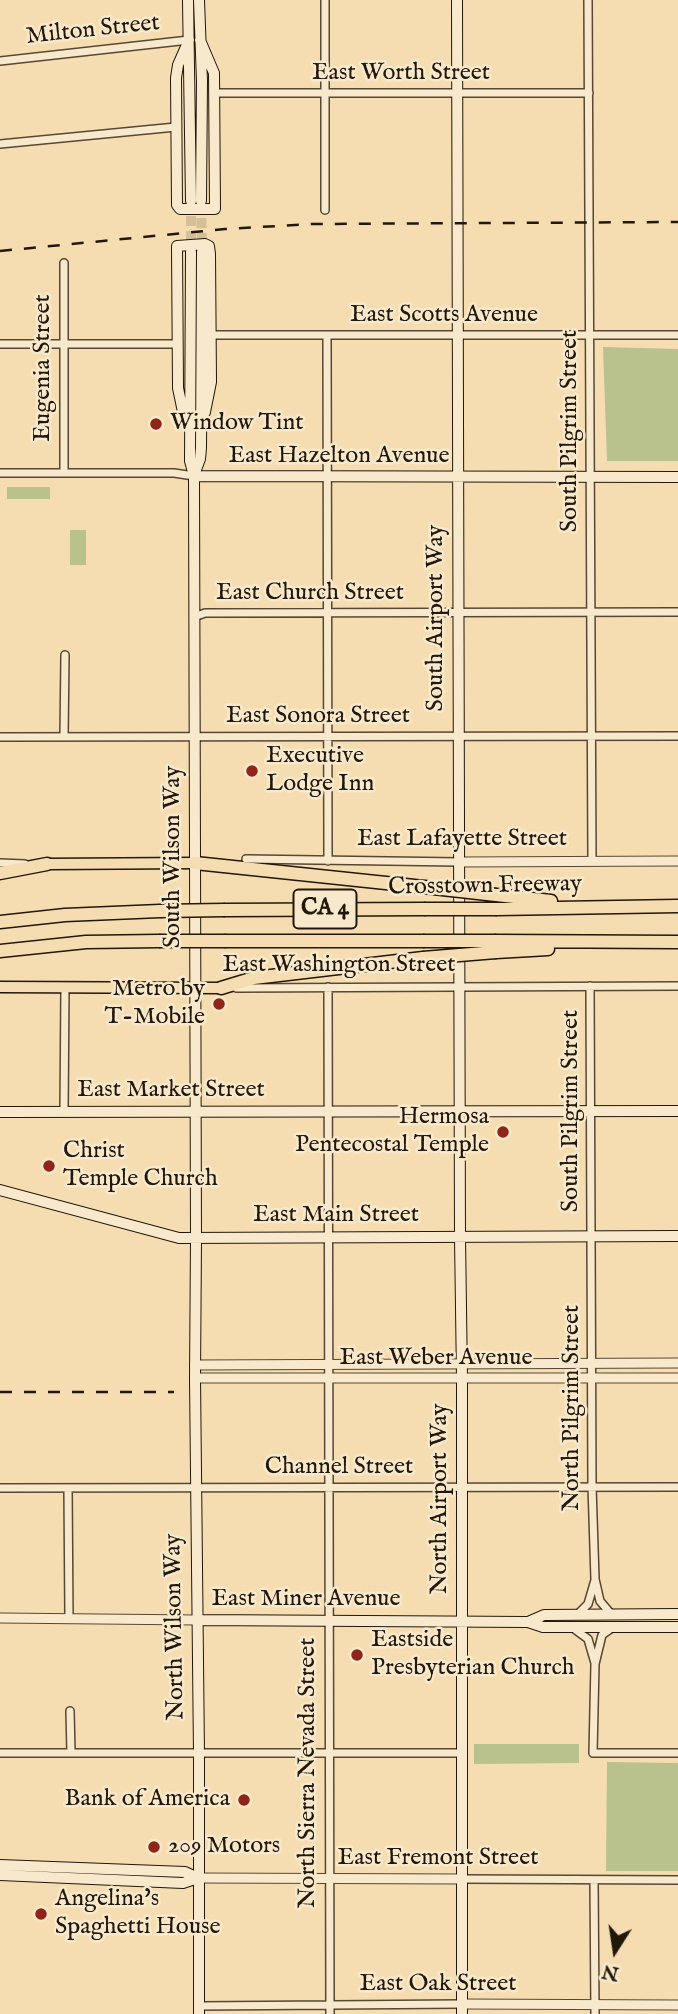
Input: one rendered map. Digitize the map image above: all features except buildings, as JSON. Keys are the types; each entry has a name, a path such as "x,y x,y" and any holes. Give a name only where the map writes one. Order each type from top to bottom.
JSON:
{"highway":[{"path":"195,863 597,906"},
{"path":"0,873 47,864"},
{"name":"Crosstown Freeway","path":"0,922 100,912 678,906"},
{"name":"CA 4","path":"0,951 86,942 159,941 423,941 496,946"},
{"path":"222,988 254,978 422,958 496,946 547,949 603,942 678,942"}],"main road":[{"path":"188,0 195,40 214,70 215,209 180,209 177,205 176,78 178,65 195,40"},
{"path":"196,201 195,40 199,0"},
{"name":"South Airport Way","path":"457,0 460,1237"},
{"path":"178,244 209,246 210,391 196,420 183,412 178,388 178,244"},
{"name":"South Wilson Way","path":"196,252 196,420 200,459 194,475 197,1239"},
{"name":"East Hazelton Avenue","path":"194,475 327,478 678,477"},
{"path":"47,864 195,863"},
{"name":"East Washington Street","path":"0,987 222,988"},
{"name":"East Market Street","path":"0,1112 678,1111"},
{"name":"East Main Street","path":"0,1190 175,1238 678,1236"},
{"name":"North Airport Way","path":"460,1237 462,2009"},
{"name":"North Wilson Way","path":"197,1239 195,1378 200,1755 199,2010"},
{"name":"East Miner Avenue","path":"528,1622 544,1615 678,1614"},
{"name":"East Miner Avenue","path":"197,1620 528,1622 543,1627 678,1627"},
{"name":"East Fremont Street","path":"0,1865 186,1872 198,1878"},
{"name":"East Fremont Street","path":"0,1875 183,1883 198,1878"}],"street":[{"path":"325,0 325,210"},
{"name":"South Pilgrim Street","path":"588,0 592,861"},
{"name":"Milton Street","path":"0,61 195,40"},
{"name":"East Worth Street","path":"214,93 589,93"},
{"path":"0,144 176,127"},
{"name":"Eugenia Street","path":"64,263 64,473"},
{"name":"East Scotts Avenue","path":"211,335 678,335"},
{"path":"327,335 328,861"},
{"path":"0,344 177,344"},
{"name":"East Hazelton Avenue","path":"0,473 194,475"},
{"name":"East Church Street","path":"194,617 205,613 678,612"},
{"path":"64,737 65,655"},
{"name":"East Sonora Street","path":"0,737 678,736"},
{"name":"East Lafayette Street","path":"246,859 678,861"},
{"path":"0,863 47,864"},
{"name":"South Pilgrim Street","path":"590,986 592,1237"},
{"name":"East Washington Street","path":"222,988 678,986"},
{"path":"64,1112 65,987"},
{"name":"North Sierra Nevada Street","path":"328,987 330,2014"},
{"name":"North Pilgrim Street","path":"592,1237 592,1486 595,1579 603,1606 613,1615"},
{"name":"East Weber Avenue","path":"195,1365 678,1363"},
{"name":"East Weber Avenue","path":"195,1378 678,1378"},
{"name":"Channel Street","path":"0,1488 678,1487"},
{"path":"68,1488 69,1619"},
{"name":"North Pilgrim Street","path":"576,1615 588,1604 595,1579"},
{"name":"East Miner Avenue","path":"0,1618 197,1620"},
{"path":"572,1627 588,1639 595,1664"},
{"path":"613,1628 602,1635 595,1664 593,1753 678,1753"},
{"path":"70,1711 71,1753"},
{"path":"0,1753 461,1753"},
{"name":"East Fremont Street","path":"198,1878 678,1880"},
{"path":"594,1880 594,2010"},
{"name":"East Oak Street","path":"199,2010 330,2004 594,2010 678,2005"}],"green space":[{"path":"603,347 678,349 678,461 607,461"},
{"path":"7,487 50,487 50,499 7,499"},
{"path":"70,530 86,530 86,565 70,565"},
{"path":"474,1744 579,1744 579,1763 474,1764"},
{"path":"607,1762 678,1763 678,1871 606,1871"}],"tunnel":[{"path":"191,201 191,252"},
{"path":"201,203 202,251"}],"railway":[{"path":"0,251 225,229 312,224 678,222"},
{"path":"0,1392 174,1392"}],"place":[{"name":"Window Tint","path":"156,424"},
{"name":"Executive Lodge Inn","path":"252,771"},
{"name":"Metro by T-Mobile","path":"219,1004"},
{"name":"Hermosa Pentecostal Temple","path":"503,1132"},
{"name":"Christ Temple Church","path":"49,1166"},
{"name":"Eastside Presbyterian Church","path":"357,1655"},
{"name":"Bank of America","path":"244,1800"},
{"name":"209 Motors","path":"154,1847"},
{"name":"Angelina's Spaghetti House","path":"41,1914"}]}
